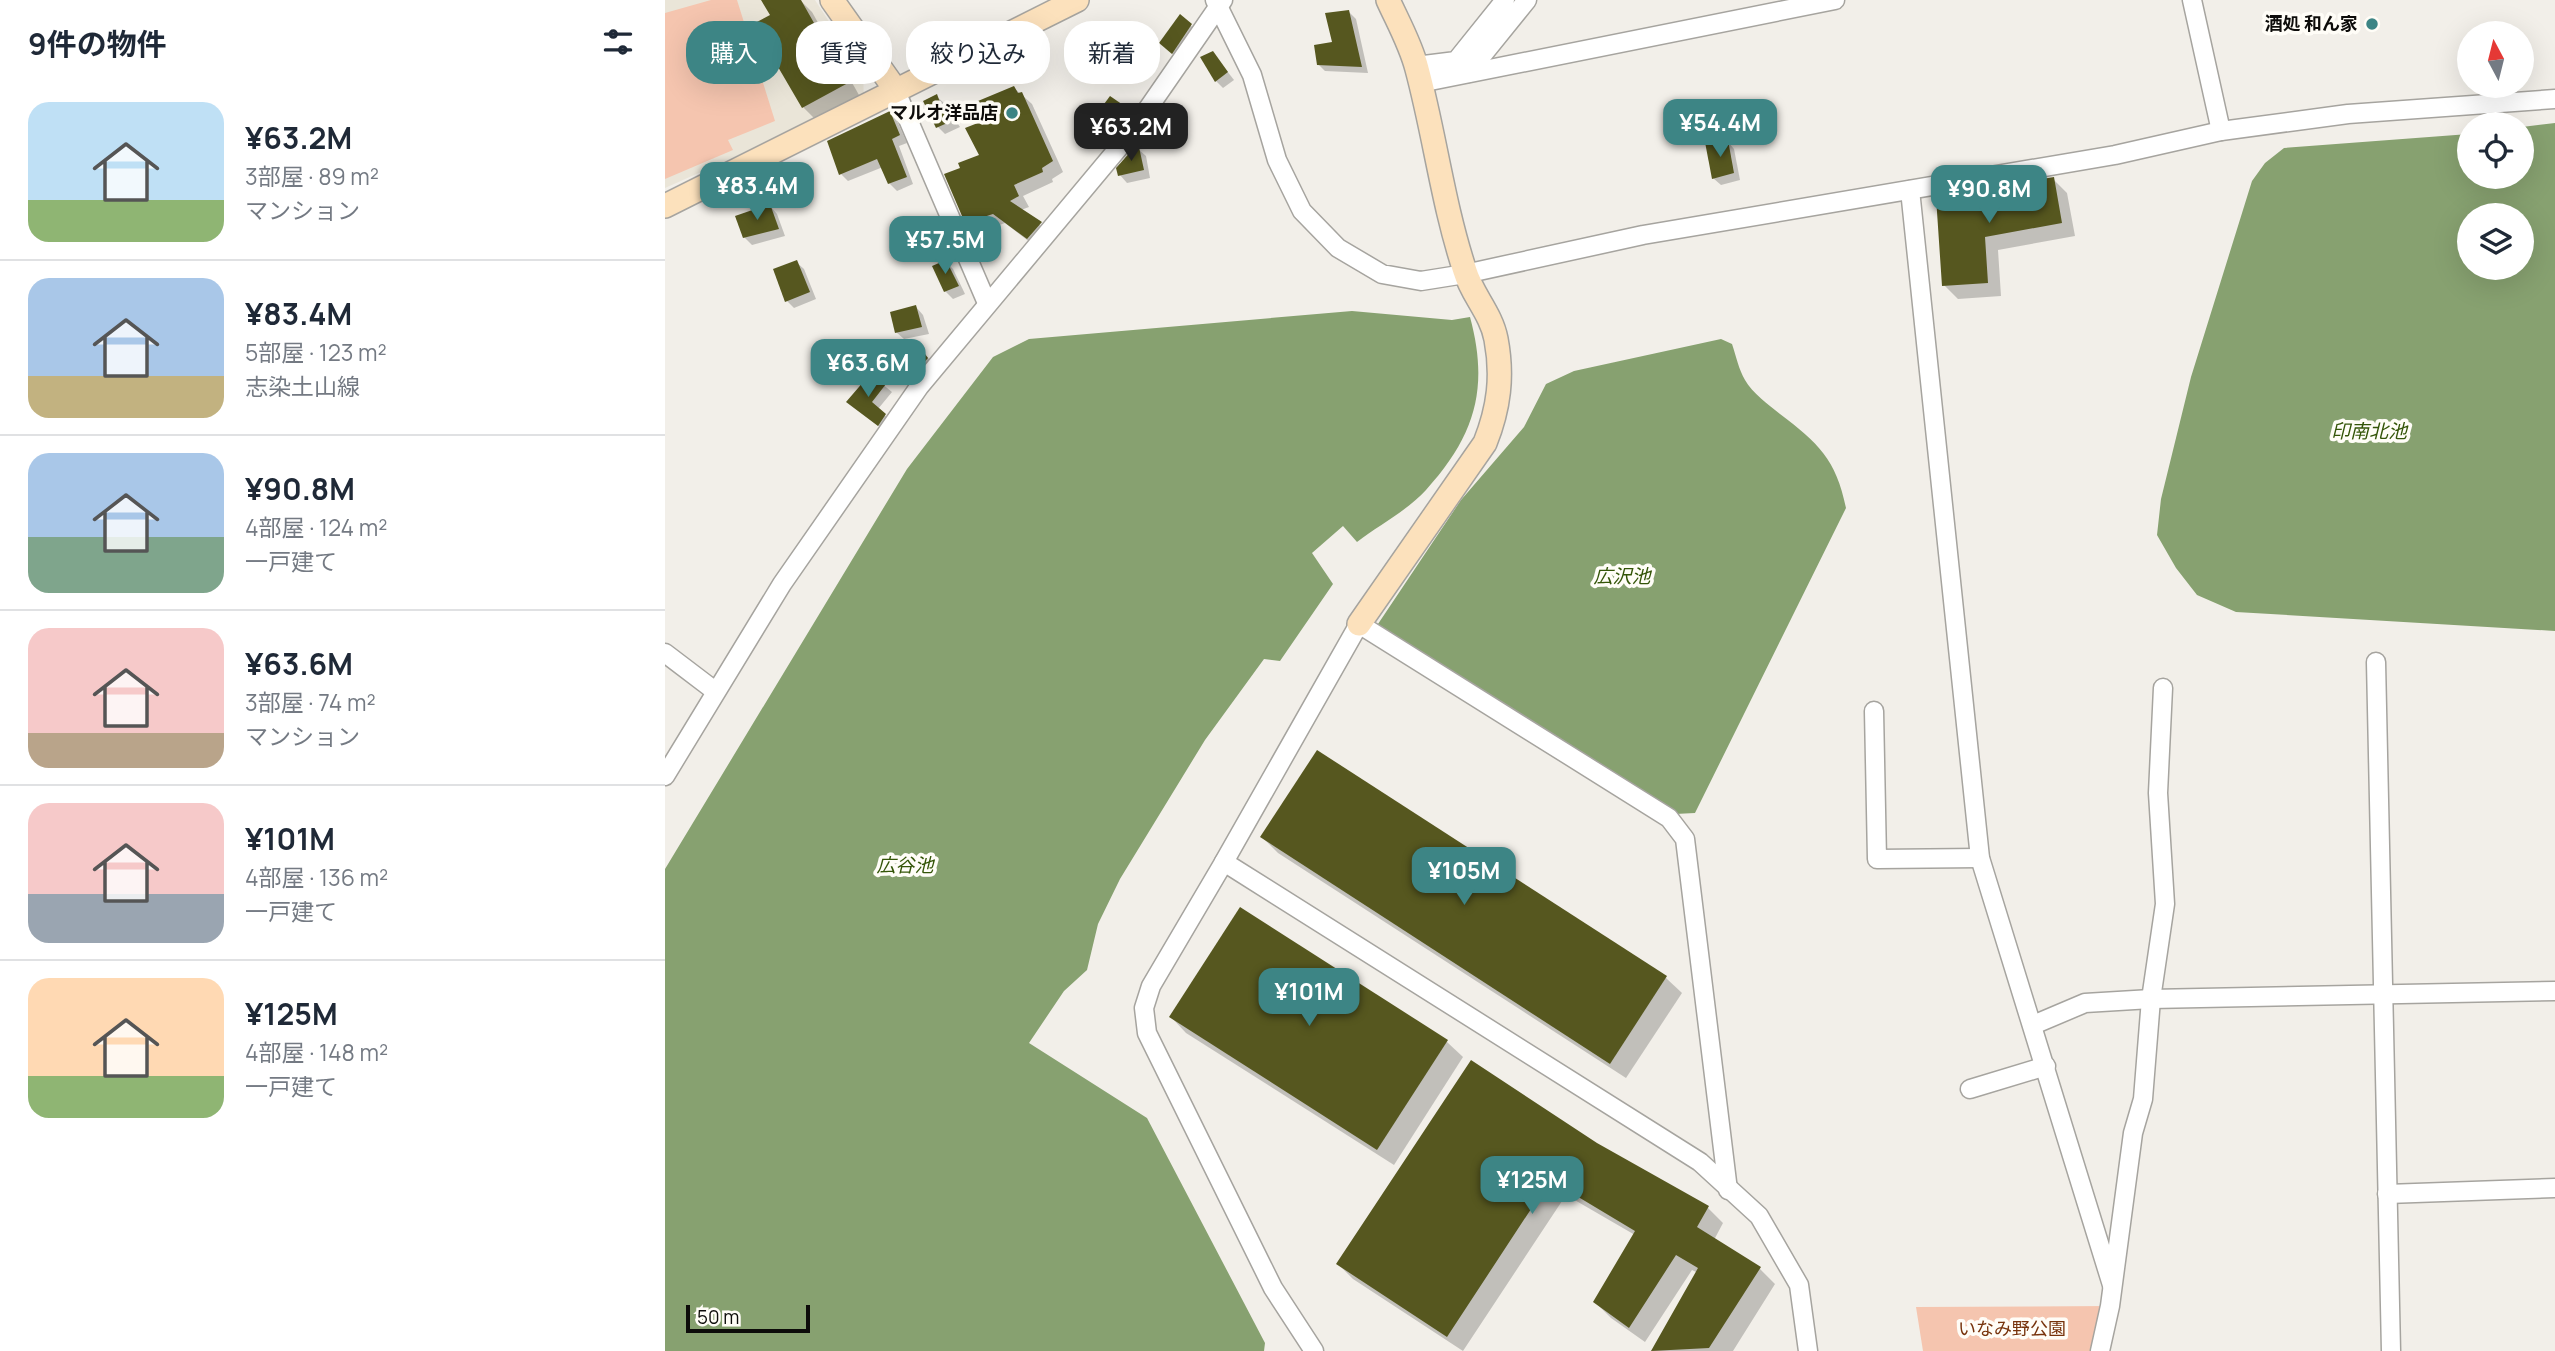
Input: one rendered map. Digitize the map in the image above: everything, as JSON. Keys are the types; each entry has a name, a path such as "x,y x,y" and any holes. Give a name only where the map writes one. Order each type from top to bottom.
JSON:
{"street":[{"path":"832,0 895,89 987,303"},
{"path":"665,206 1077,0"},
{"path":"1314,1351 1273,1288 1147,1033 1144,1009 1151,986 1359,624 1485,443 1497,412 1499,360 1495,336 1483,303 1465,274 1440,179 1418,74 1388,0"},
{"path":"1418,74 1456,61 1505,0"},
{"path":"1468,73 1527,0"},
{"path":"1418,74 1468,73 1835,0"},
{"path":"2192,0 2221,131"},
{"path":"1219,1 1252,75 1277,160 1302,211 1338,248 1382,274 1421,281 1643,235 2115,155 2221,131 2348,114 2555,99"},
{"path":"665,776 715,691 826,516 919,387 1131,133 1219,1"},
{"path":"1910,190 1980,858 2112,1285"},
{"path":"1359,624 1669,818 1685,839 1728,1190"},
{"path":"665,653 715,691"},
{"path":"2376,662 2391,1351"},
{"path":"2100,1351 2133,1133 2143,1099 2151,999 2165,904 2158,793 2163,688"},
{"path":"1874,711 1877,859 1980,858"},
{"path":"1224,862 1666,1138 1700,1162 1759,1216 1799,1285 1808,1351"},
{"path":"2033,1025 2085,1003 2151,999 2555,991"},
{"path":"1970,1089 2046,1066"},
{"path":"2388,1194 2555,1188"}],"shaded area":[{"path":"665,0 815,0 829,21 796,21 796,84 863,84 864,99 665,188"}],"green space":[{"path":"711,0 737,0 744,21 686,21 686,84 763,84 775,121 728,140 733,150 665,179 665,13"},
{"name":"いなみ野公園","path":"2110,1306 2100,1351 1923,1351 1916,1307"}],"water":[{"name":"印南北池","path":"2555,123 2555,631 2236,612 2197,595 2176,568 2157,535 2161,499 2191,377 2252,181 2265,163 2284,148 2457,135 2457,189 2534,189 2534,126"},
{"name":"広谷池","path":"1352,311 1452,320 1470,317 1476,342 1478,388 1467,430 1443,470 1411,504 1357,542 1343,526 1312,553 1333,584 1280,661 1264,659 1205,740 1120,879 1098,924 1087,970 1064,991 1029,1043 1147,1118 1265,1343 1264,1351 665,1351 665,869 907,469 993,357 1029,339"},
{"name":"広沢池","path":"1721,339 1732,344 1741,372 1752,390 1805,434 1831,464 1846,508 1695,813 1675,814 1378,624 1461,500 1524,427 1546,384 1574,371"}],"building":[{"path":"761,0 801,0 813,21 796,21 796,84 846,84 802,108 782,74 782,21 759,21 770,15"},
{"path":"1349,10 1362,67 1317,65 1314,45 1332,42 1325,13"},
{"path":"1180,14 1192,24 1172,54 1160,42"},
{"path":"1213,51 1228,72 1215,82 1200,57"},
{"path":"1014,86 1018,93 1022,92 1053,161 1042,168 1043,172 1014,185 1019,196 1010,201 1042,222 1027,239 993,214 965,223 944,174 960,168 958,163 979,155 965,128 988,119 978,101"},
{"path":"937,94 942,108 947,107 954,120 936,128 923,101"},
{"path":"1110,96 1126,107 1124,117 1110,131 1093,119"},
{"path":"890,111 900,135 892,139 907,177 888,184 877,159 839,175 827,141"},
{"path":"1728,140 1734,173 1712,179 1705,142"},
{"path":"1139,147 1144,170 1118,176 1116,168 1133,149"},
{"path":"2054,177 2062,223 1985,237 1988,283 1942,286 1936,197 1984,193 1983,189"},
{"path":"788,183 794,197 781,204 773,189"},
{"path":"770,204 779,229 743,238 735,216"},
{"path":"797,260 810,292 785,302 773,269"},
{"path":"946,260 959,286 944,292 932,266"},
{"path":"916,305 922,327 895,333 890,312"},
{"path":"918,345 928,358 910,378 896,362"},
{"path":"871,373 886,384 872,402 886,414 878,426 846,402"},
{"path":"1317,750 1667,976 1610,1064 1260,837"},
{"path":"1240,907 1448,1040 1377,1150 1169,1017"},
{"path":"1471,1060 1597,1143 1709,1206 1697,1227 1761,1267 1709,1348 1651,1351 1698,1268 1676,1255 1629,1328 1593,1302 1635,1231 1550,1180 1447,1337 1336,1264"}],"place":[{"name":"酒処 和ん家","path":"2372,24"},
{"name":"マルオ洋品店","path":"1012,113"}]}
